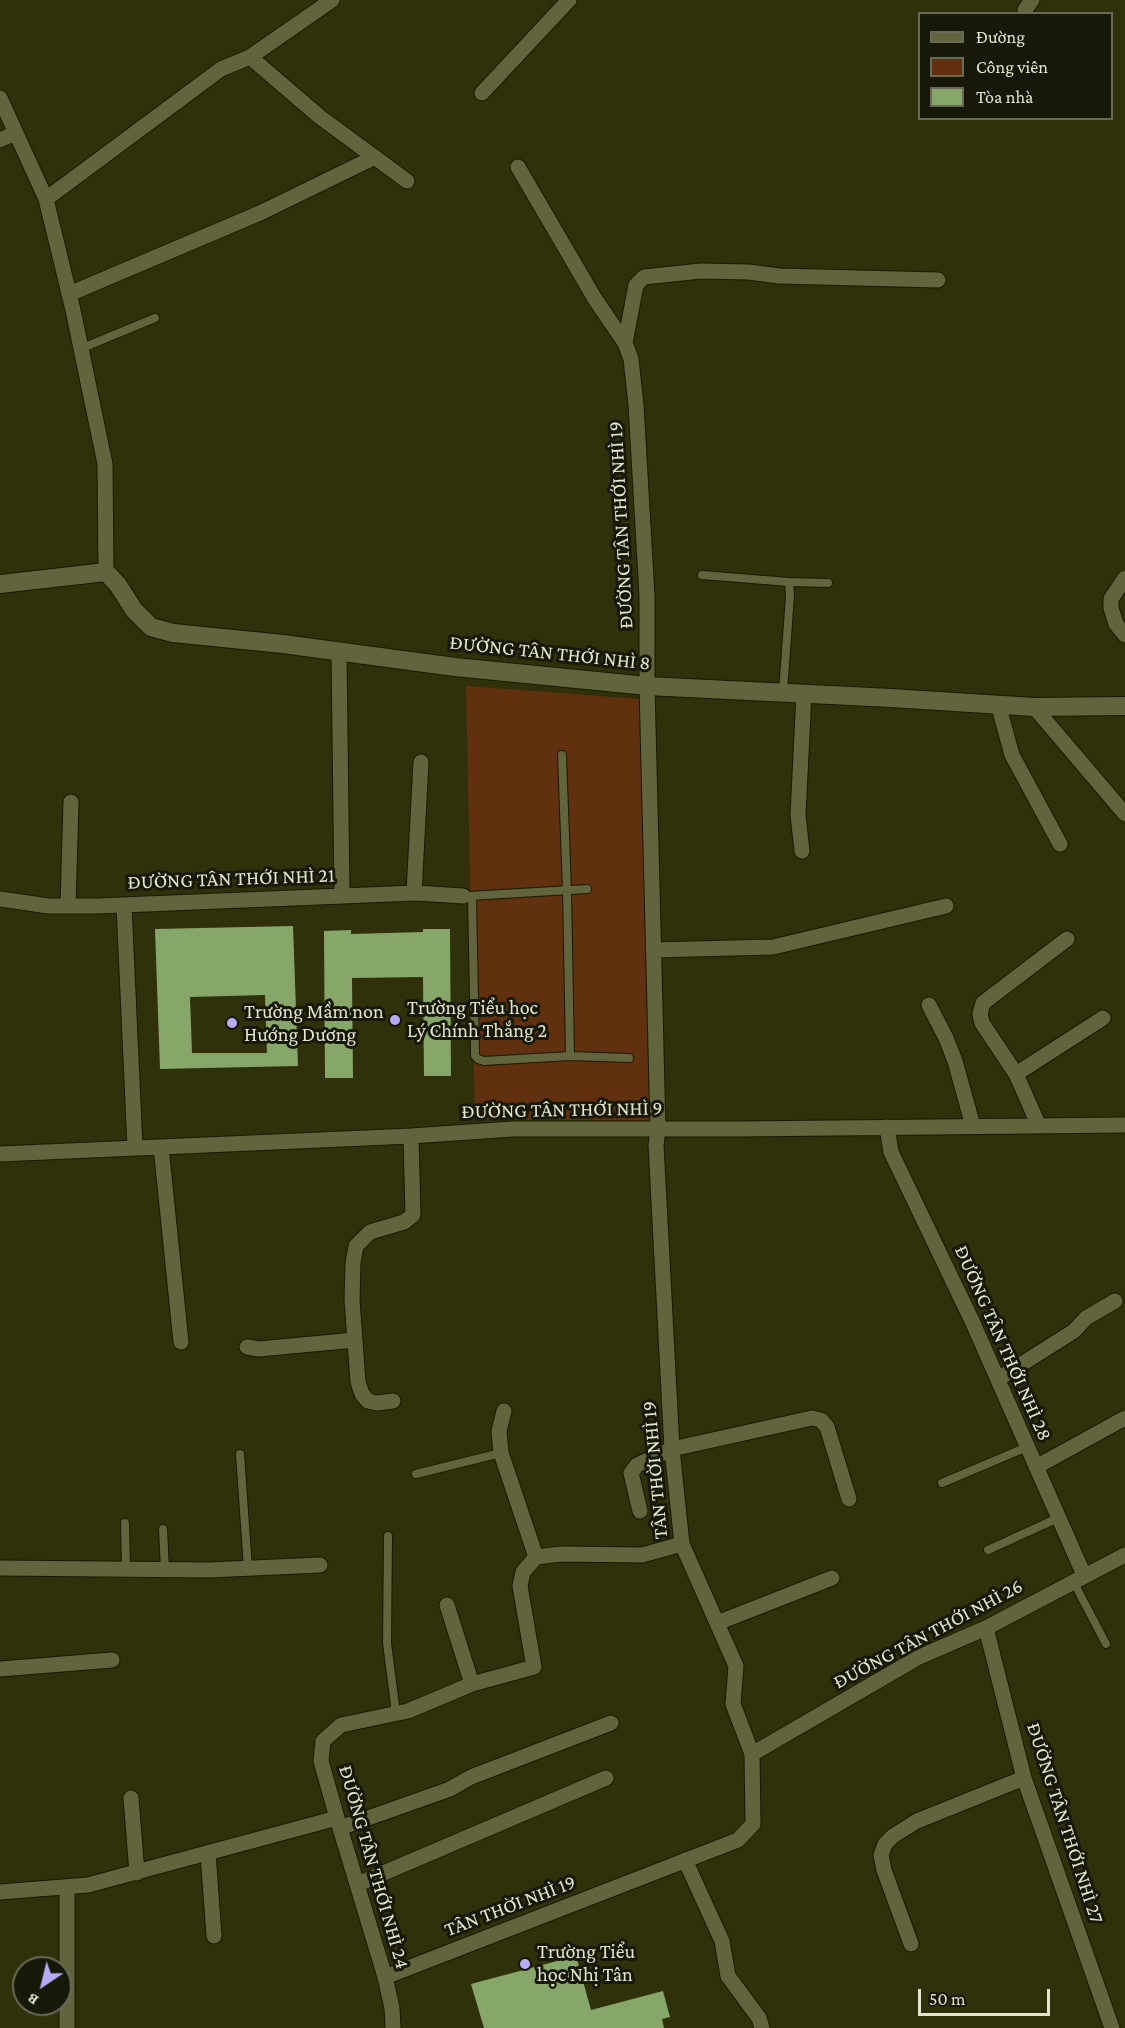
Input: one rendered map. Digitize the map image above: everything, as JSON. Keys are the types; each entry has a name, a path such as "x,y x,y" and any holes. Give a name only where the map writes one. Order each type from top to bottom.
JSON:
{"street":[{"path":"46,199 221,69 250,57 332,0"},
{"path":"482,93 569,0"},
{"path":"250,57 320,117 407,181"},
{"path":"0,98 46,199 69,294 105,464 106,572 0,584"},
{"path":"0,140 16,133"},
{"path":"69,294 251,218 375,157"},
{"name":"ĐƯỜNG TÂN THỚI NHÌ 19","path":"518,166 590,291 625,343 631,359 637,417 647,596 647,686 658,1129"},
{"path":"625,343 636,285 644,277 701,271 749,272 779,276 938,280"},
{"name":"ĐƯỜNG TÂN THỚI NHÌ 8","path":"106,572 118,585 134,610 151,627 172,633 282,644 455,667 647,686 1034,707 1125,706"},
{"path":"1125,578 1111,599 1111,608 1116,624 1125,635"},
{"path":"339,652 342,896"},
{"path":"802,851 798,816 804,693"},
{"path":"998,704 1012,755 1060,844"},
{"path":"1034,707 1125,814"},
{"path":"414,893 421,762"},
{"path":"68,906 71,802"},
{"name":"ĐƯỜNG TÂN THỚI NHÌ 21","path":"0,899 48,906 68,906 414,893 468,896"},
{"path":"124,905 135,1147"},
{"path":"653,950 773,947 946,906"},
{"path":"1039,1126 1016,1074 982,1023 980,1014 983,1003 1067,939"},
{"path":"929,1005 955,1061 973,1126"},
{"path":"1016,1074 1103,1018"},
{"name":"ĐƯỜNG TÂN THỚI NHÌ 9","path":"0,1154 411,1136 513,1129 1125,1125"},
{"name":"ĐƯỜNG TÂN THỚI NHÌ 28","path":"887,1127 891,1152 998,1379 1058,1518 1078,1578"},
{"name":"TÂN THỜI NHÌ 19","path":"385,1977 738,1840 753,1824 752,1754 733,1704 736,1666 682,1544 672,1449 656,1145 658,1129"},
{"path":"393,1401 377,1403 368,1401 362,1394 358,1382 352,1300 356,1246 370,1232 404,1222 413,1215 411,1136"},
{"path":"161,1147 181,1342"},
{"path":"998,1379 1074,1331 1086,1318 1115,1301"},
{"path":"247,1347 260,1349 355,1340"},
{"path":"504,1411 499,1431 501,1453 536,1557 561,1554 642,1555 682,1544"},
{"path":"640,1511 631,1473 637,1465 672,1449 812,1418 821,1420 827,1427 849,1499"},
{"path":"1036,1467 1125,1418"},
{"name":"ĐƯỜNG TÂN THỚI NHÌ 26","path":"752,1754 919,1657 986,1628 1125,1555"},
{"name":"ĐƯỜNG TÂN THỚI NHÌ 24","path":"393,2028 392,2008 385,1977 321,1761 323,1741 340,1725 408,1711 472,1684 534,1667 520,1586 523,1572 536,1557"},
{"path":"0,1568 165,1570 320,1565"},
{"path":"717,1623 832,1578"},
{"path":"447,1605 472,1684"},
{"name":"ĐƯỜNG TÂN THỚI NHÌ 27","path":"986,1628 1024,1778 1112,2028"},
{"path":"0,1669 112,1660"},
{"path":"0,1892 88,1885 208,1853 338,1823 450,1789 471,1777 611,1723"},
{"path":"358,1884 606,1778"},
{"path":"910,1944 884,1870 881,1855 885,1844 893,1836 917,1821 1024,1778"},
{"path":"131,1798 138,1873"},
{"path":"208,1853 214,1936"},
{"path":"685,1860 722,1941 728,1976 759,2018 762,2028"},
{"path":"67,1887 67,2028"}],"lane":[{"path":"80,349 155,318"},
{"path":"702,575 828,583"},
{"path":"783,692 789,582"},
{"path":"562,755 570,1056"},
{"path":"587,889 468,896 476,1056 484,1061 570,1056 630,1058"},
{"path":"942,1483 1027,1447"},
{"path":"416,1474 501,1453"},
{"path":"240,1454 248,1568"},
{"path":"988,1550 1058,1518"},
{"path":"125,1523 126,1569"},
{"path":"164,1529 165,1570"},
{"path":"388,1536 387,1643 396,1713"},
{"path":"1078,1578 1106,1644"}],"green space":[{"path":"466,686 639,699 656,1121 475,1119"}],"building":[{"path":"293,926 298,1066 160,1069 155,929","holes":["265,995 267,1053 192,1053 190,997"]},
{"path":"423,929 450,929 451,1076 424,1076 423,977 352,978 353,1078 325,1078 324,931 351,930 351,934 423,932"},
{"path":"576,1956 591,2010 663,1991 670,2017 662,2019 664,2028 484,2028 471,1984"}],"place":[{"name":"Trường Tiểu học Lý Chính Thắng 2","path":"395,1020"},
{"name":"Trường Mầm non Hướng Dương","path":"232,1023"},
{"name":"Trường Tiểu học Nhị Tân","path":"525,1964"}]}
